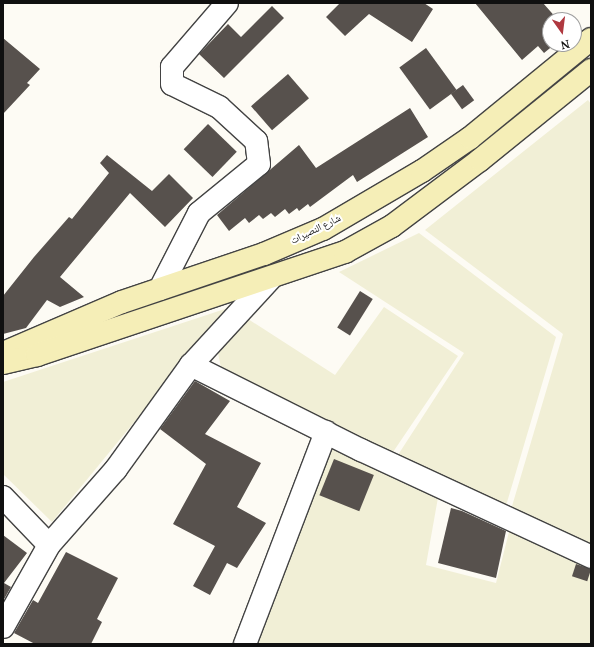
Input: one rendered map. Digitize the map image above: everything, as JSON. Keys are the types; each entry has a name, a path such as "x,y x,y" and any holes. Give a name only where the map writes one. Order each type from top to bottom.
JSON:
{"main road":[{"name":"شارع النصيرات","path":"3,353 122,302 264,254 323,229 422,171 470,138 591,39"},
{"path":"3,363 37,355 270,279 345,252 392,226 480,160 591,70"}],"street":[{"path":"160,289 199,213 259,164 256,141 219,107 172,84 172,67 227,3"},
{"path":"3,627 49,545 116,469 191,365 270,279"},
{"path":"191,365 326,432 591,557"},
{"path":"245,644 326,432"},
{"path":"3,497 49,545"}],"shaded area":[{"path":"588,100 591,104 591,549 510,513 563,334 425,230"},
{"path":"419,233 556,337 505,509 396,458 464,353 339,272"},
{"path":"384,307 458,356 391,455 221,368 218,353 248,319 335,375"},
{"path":"228,308 52,522 3,474 3,382"},
{"path":"331,443 439,492 426,565 496,583 512,520 591,556 591,644 256,644"}],"building":[{"path":"340,3 424,3 433,9 412,42 369,14 345,36 326,17"},
{"path":"475,3 543,3 551,12 542,12 542,51 538,46 522,60"},
{"path":"272,6 284,18 224,78 199,54 228,24 241,37"},
{"path":"3,38 40,69 27,83 30,85 3,114"},
{"path":"426,48 457,90 430,109 399,67"},
{"path":"288,74 309,98 272,130 251,106"},
{"path":"463,85 474,100 462,109 451,94"},
{"path":"410,108 428,137 357,182 353,175 310,207 308,204 299,211 297,208 289,214 285,209 275,217 271,213 263,219 259,215 249,223 245,218 229,231 217,215 299,145 316,168"},
{"path":"208,124 237,152 212,177 184,149"},
{"path":"107,155 152,191 169,174 193,198 165,227 130,193 60,277 84,297 60,307 47,300 26,328 3,334 3,296 34,257 69,217 72,219 109,173 100,163"},
{"path":"360,291 373,299 350,335 337,327"},
{"path":"195,381 230,401 205,434 261,463 237,507 266,523 237,568 227,563 210,595 193,586 215,546 173,524 206,464 160,429"},
{"path":"334,459 374,475 359,511 319,495"},
{"path":"451,508 462,511 506,531 496,578 438,563"},
{"path":"3,535 27,553 4,583 11,587 3,601"},
{"path":"66,552 118,578 97,619 102,622 91,644 35,644 14,633 33,600 38,603"},
{"path":"576,564 591,569 587,581 572,576"}]}
